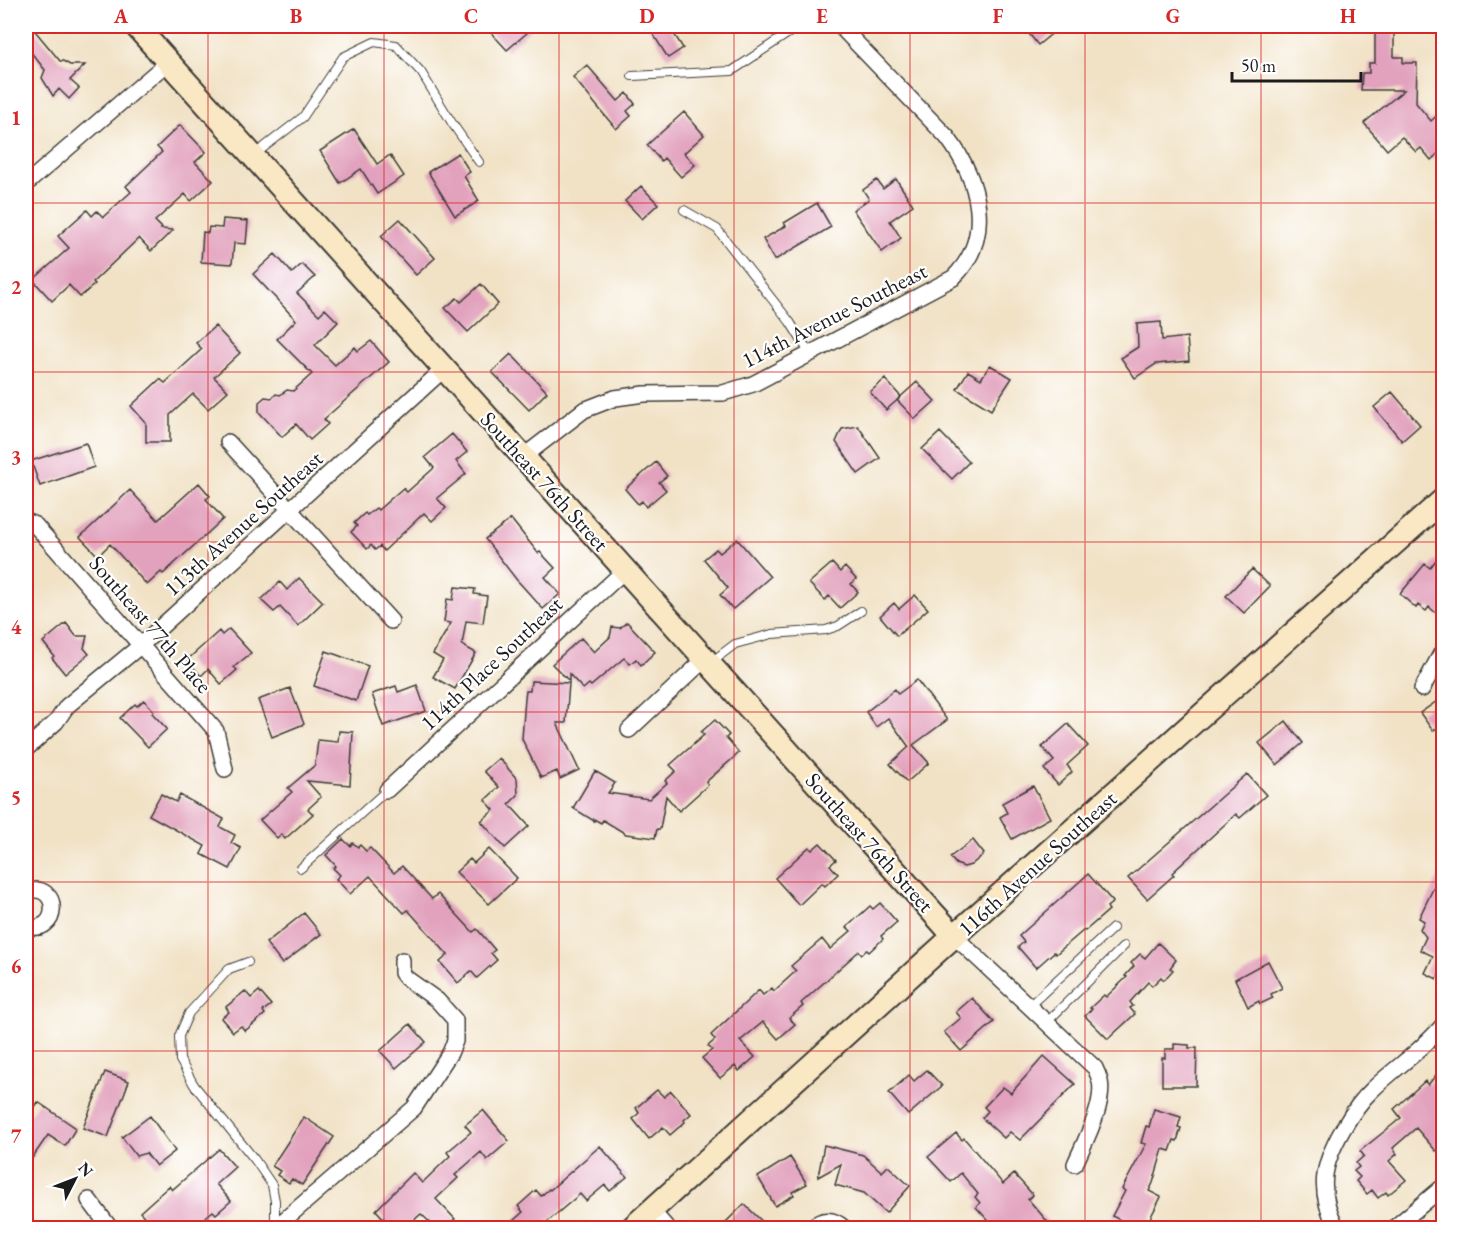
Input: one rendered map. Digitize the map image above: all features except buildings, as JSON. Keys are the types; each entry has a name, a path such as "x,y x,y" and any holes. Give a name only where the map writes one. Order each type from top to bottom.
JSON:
{"street":[{"name":"Southeast 76th Street","path":"136,26 954,936"},
{"name":"114th Avenue Southeast","path":"523,457 576,416 615,398 644,394 723,393 753,384 954,278 964,268 977,239 978,208 974,189 958,152 947,137 840,26"},
{"path":"26,184 168,62"},
{"name":"113th Avenue Southeast","path":"26,749 56,722 67,706 140,646 445,368"},
{"path":"228,442 391,621"},
{"name":"116th Avenue Southeast","path":"632,1228 954,936 1441,507"},
{"name":"Southeast 77th Place","path":"26,521 35,525 216,731 225,769"},
{"name":"114th Place Southeast","path":"387,790 625,570"},
{"path":"1422,689 1443,648"},
{"path":"629,730 707,661"},
{"path":"26,892 34,890 46,894 53,904 53,911 51,917 42,926 26,925"},
{"path":"954,936 1095,1068 1100,1080 1101,1093 1098,1109 1075,1164"},
{"path":"275,1228 414,1108 450,1053 456,1029 455,1020 430,995 406,978 402,973 402,960"},
{"path":"1337,1228 1330,1216 1324,1181 1325,1168 1334,1145 1349,1118 1371,1090 1430,1042 1443,1024"},
{"path":"1394,1228 1443,1186"},
{"path":"89,1200 110,1228"},
{"path":"652,1211 667,1228"},
{"path":"811,1228 817,1223 830,1220 844,1228"}],"lane":[{"path":"632,75 732,71 799,26"},
{"path":"253,156 303,117 343,57 374,42 396,45 421,72 479,162"},
{"path":"684,210 717,229 790,322 811,355"},
{"path":"707,661 735,644 772,634 826,630 838,626 861,611"},
{"path":"301,868 387,790"},
{"path":"1029,1006 1113,928"},
{"path":"1047,1022 1124,946"},
{"path":"248,962 229,969 189,1013 179,1036 180,1060 194,1085 255,1160 272,1185 275,1201 275,1228"}]}
